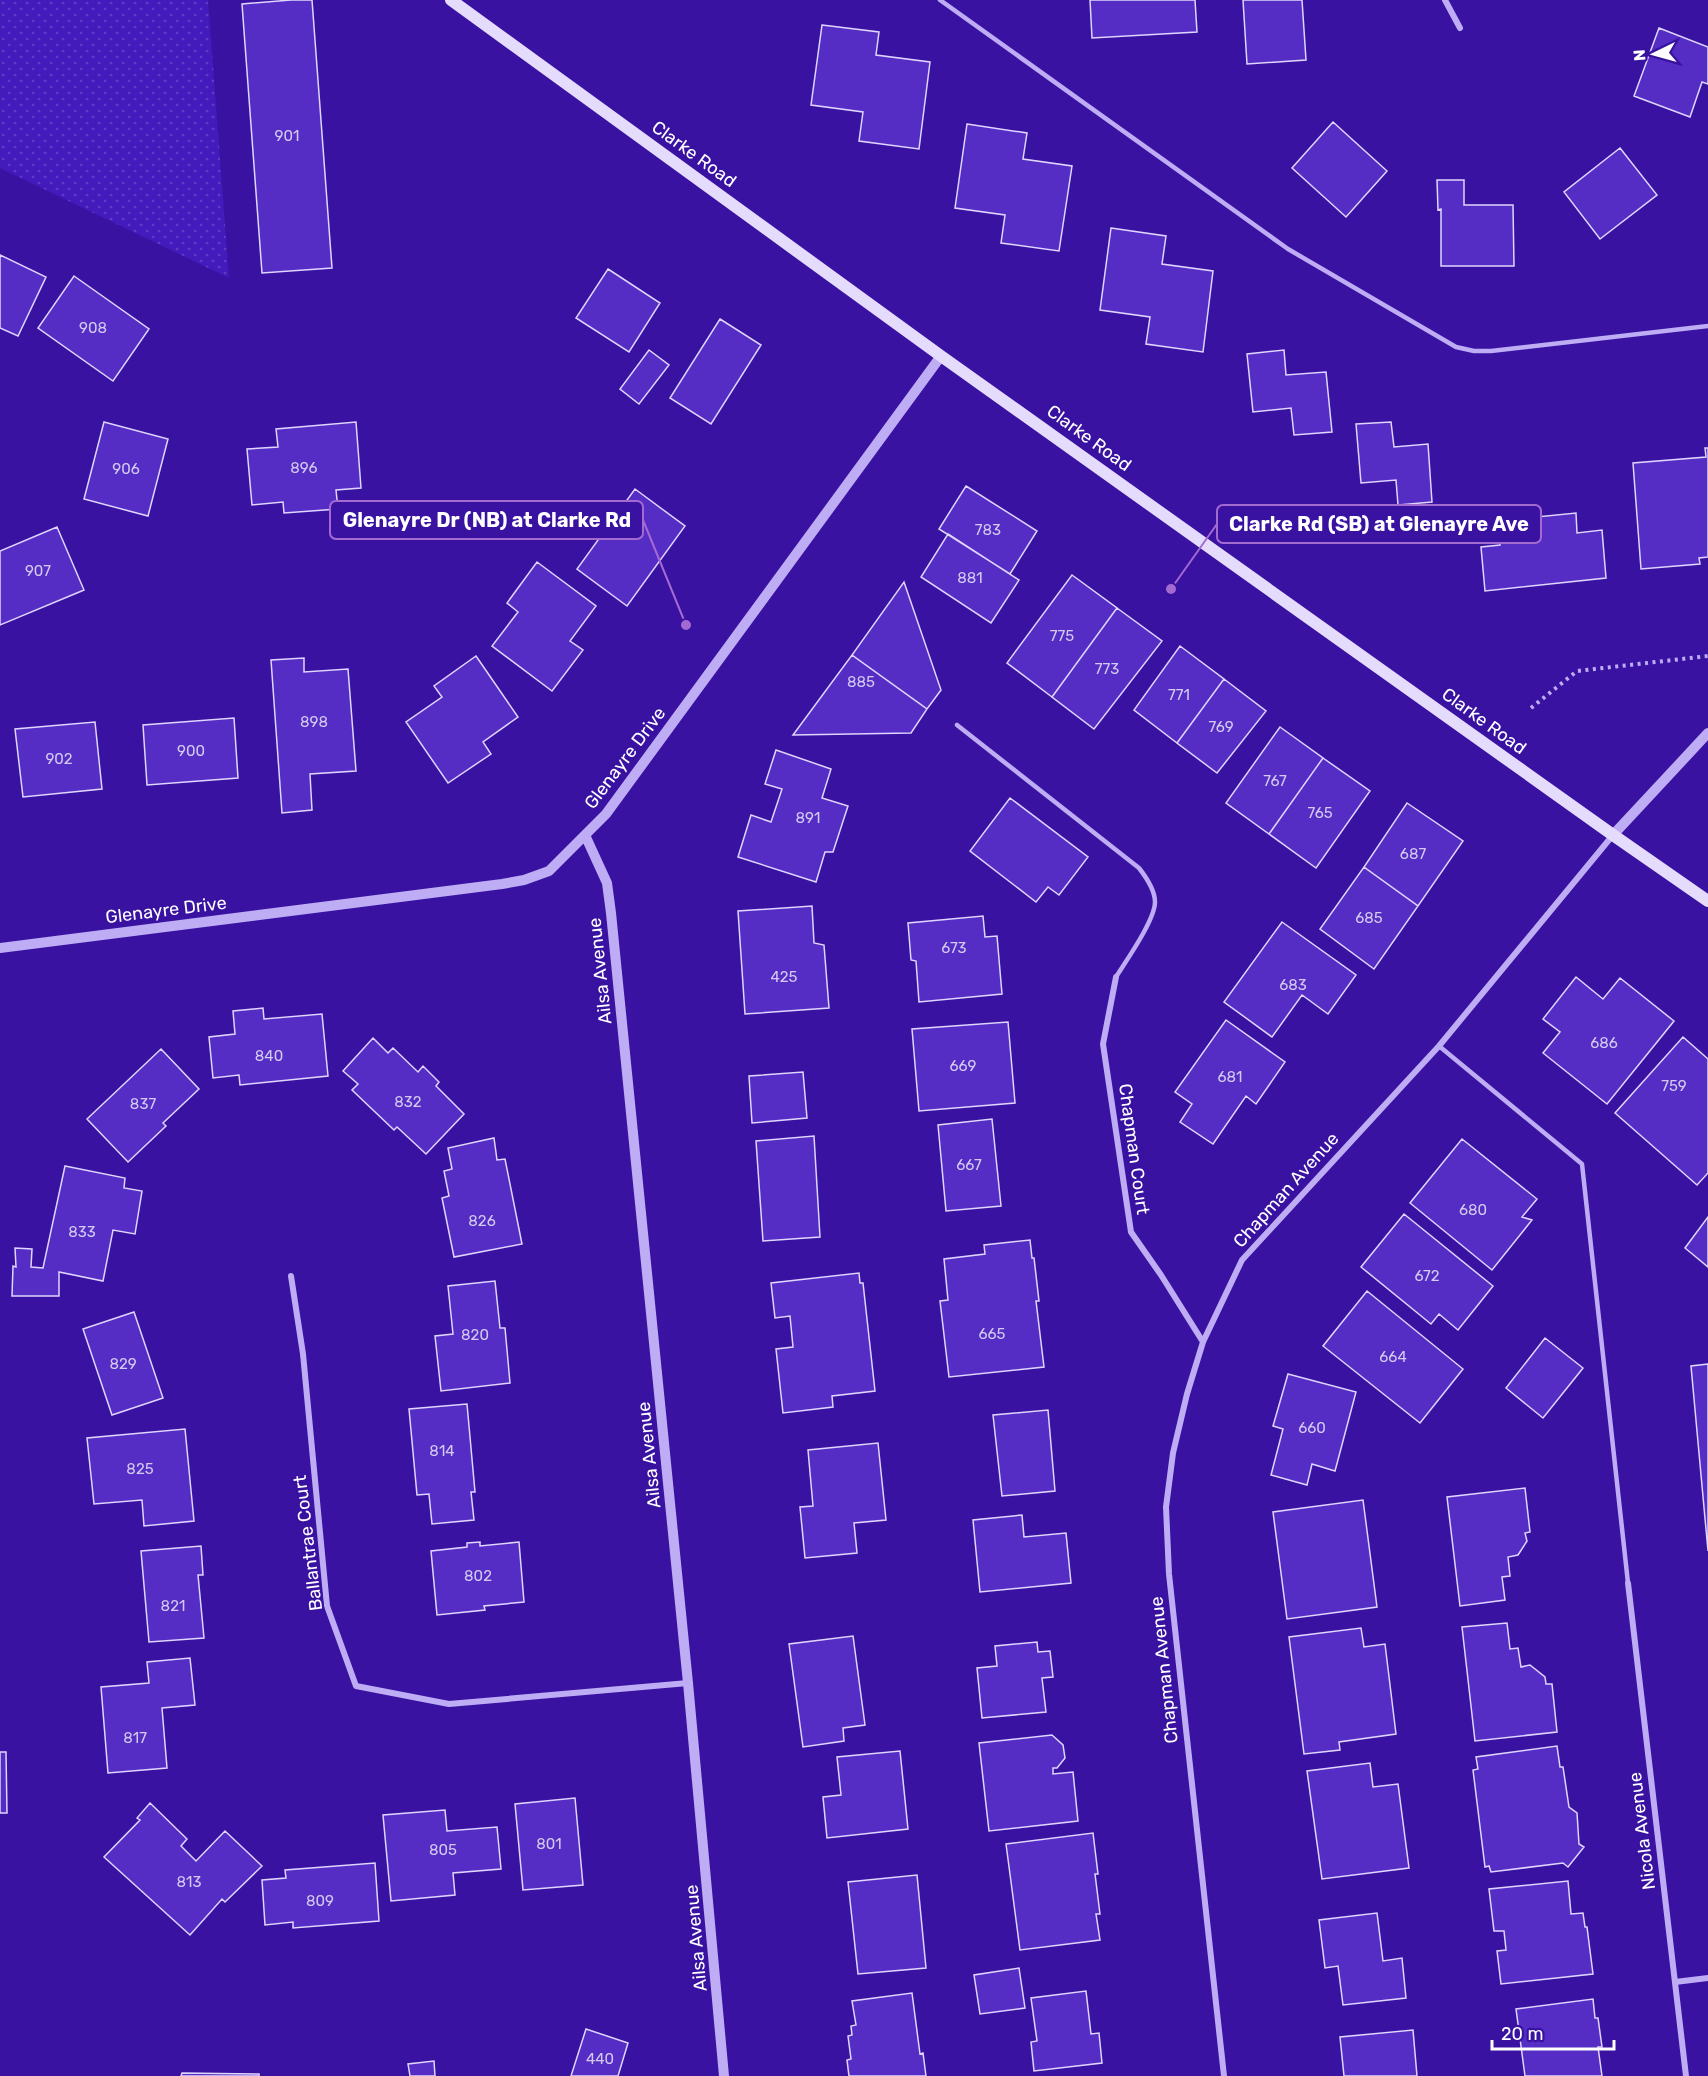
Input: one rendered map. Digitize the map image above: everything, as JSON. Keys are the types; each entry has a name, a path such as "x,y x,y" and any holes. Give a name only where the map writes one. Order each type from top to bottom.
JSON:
{"main road":[{"name":"Clarke Road","path":"452,0 941,356 1708,901"}],"street":[{"path":"1445,0 1460,28"},
{"name":"Glenayre Drive","path":"0,948 524,880 549,871 606,814 941,356"},
{"path":"1613,835 1708,733"},
{"name":"Ailsa Avenue","path":"585,835 607,883 611,913 688,1683 724,2076"},
{"name":"Chapman Avenue","path":"1224,2076 1169,1574 1166,1508 1173,1453 1187,1394 1203,1342 1242,1260 1439,1046 1613,835"},
{"name":"Chapman Court","path":"1116,976 1103,1044 1131,1232 1203,1342"},
{"name":"Ballantrae Court","path":"291,1276 303,1354 327,1606 356,1686 449,1704 688,1683"},
{"name":"Nicola Avenue","path":"1628,1583 1686,2076"},
{"path":"1675,1982 1708,1978"}],"lane":[{"path":"940,0 1288,249 1456,347 1474,351 1491,351 1708,326"},
{"path":"957,725 1139,868 1149,881 1155,902 1152,912 1145,930 1116,976"},
{"path":"1439,1046 1582,1164 1628,1583"}],"path":[{"path":"1531,708 1577,671 1708,656"}],"shaded area":[{"path":"0,0 208,0 229,278 0,168"}],"building":[{"path":"312,0 332,268 262,273 242,4"},
{"path":"1090,0 1195,0 1197,32 1092,38"},
{"path":"1243,0 1302,0 1306,60 1247,64"},
{"path":"822,25 879,32 876,55 930,62 919,149 859,141 863,112 811,105"},
{"path":"1659,28 1708,47 1708,84 1702,82 1690,117 1634,96"},
{"path":"1333,122 1387,171 1346,217 1292,168"},
{"path":"967,124 1027,133 1023,159 1072,166 1059,251 1001,243 1005,215 955,208"},
{"path":"1620,148 1657,195 1600,239 1564,192"},
{"path":"1437,180 1464,180 1464,205 1513,205 1514,266 1441,266 1441,209 1438,210"},
{"path":"1111,228 1166,236 1162,264 1213,271 1203,352 1146,344 1150,317 1100,310"},
{"path":"0,255 46,277 18,336 0,328"},
{"path":"608,269 660,303 629,352 576,318"},
{"path":"74,276 149,329 113,381 38,328"},
{"path":"720,319 761,345 711,424 670,398"},
{"path":"649,350 669,365 639,404 620,389"},
{"path":"1284,350 1286,375 1326,372 1332,432 1294,435 1291,408 1253,412 1247,354"},
{"path":"104,422 168,439 148,516 84,499"},
{"path":"356,422 361,488 336,490 338,509 284,513 283,502 252,505 247,449 278,447 276,429"},
{"path":"1391,422 1394,447 1428,444 1432,502 1398,505 1396,480 1361,483 1356,424"},
{"path":"1705,448 1708,448 1708,557 1699,558 1700,564 1641,569 1633,463 1706,457"},
{"path":"966,486 1037,531 1010,574 939,529"},
{"path":"635,489 685,526 627,606 577,569"},
{"path":"1576,513 1577,533 1602,530 1606,578 1485,591 1481,547 1500,545 1498,521"},
{"path":"57,527 84,590 0,625 0,551"},
{"path":"948,534 1019,580 991,623 921,577"},
{"path":"537,562 596,606 570,641 583,650 552,691 492,646 518,612 507,603"},
{"path":"1072,575 1117,608 1052,697 1007,663"},
{"path":"904,582 941,690 927,709 852,655"},
{"path":"1117,608 1162,641 1094,729 1052,697"},
{"path":"1180,646 1224,679 1177,743 1134,710"},
{"path":"852,655 927,709 911,733 793,735"},
{"path":"476,656 518,717 483,742 491,754 448,783 406,722 442,697 434,686"},
{"path":"304,658 304,672 348,669 356,771 310,774 312,810 282,813 271,660"},
{"path":"1224,679 1266,711 1217,773 1177,743"},
{"path":"234,718 238,778 147,785 143,725"},
{"path":"95,722 102,789 23,797 15,729"},
{"path":"1280,727 1323,758 1269,834 1226,803"},
{"path":"776,750 831,769 822,798 848,806 833,852 825,852 816,882 738,857 751,815 771,822 782,789 765,784"},
{"path":"1323,758 1370,791 1316,868 1269,834"},
{"path":"1010,798 1088,857 1059,895 1048,887 1036,902 970,851"},
{"path":"1407,803 1463,841 1418,906 1364,867"},
{"path":"1364,867 1418,906 1374,969 1320,929"},
{"path":"812,906 814,943 824,945 829,1008 745,1014 738,911"},
{"path":"983,916 985,937 997,936 1002,994 919,1002 916,961 911,960 908,923"},
{"path":"1282,922 1356,975 1328,1014 1302,995 1272,1037 1224,1002"},
{"path":"1576,977 1603,999 1620,978 1674,1021 1607,1104 1543,1053 1560,1032 1543,1019"},
{"path":"263,1008 264,1019 322,1014 328,1076 240,1085 239,1075 213,1078 209,1037 235,1034 233,1011"},
{"path":"1226,1020 1285,1062 1256,1104 1246,1096 1213,1144 1180,1122 1192,1104 1175,1092"},
{"path":"1008,1022 1015,1103 919,1111 912,1029"},
{"path":"1683,1037 1708,1059 1708,1173 1697,1185 1615,1113"},
{"path":"373,1038 388,1053 393,1048 418,1072 423,1066 439,1082 436,1086 464,1114 426,1154 397,1127 394,1130 352,1090 358,1084 343,1071"},
{"path":"161,1049 199,1089 163,1123 166,1126 128,1162 87,1119"},
{"path":"803,1072 807,1118 752,1123 749,1076"},
{"path":"992,1119 1001,1206 946,1211 938,1125"},
{"path":"814,1136 820,1237 763,1241 756,1141"},
{"path":"494,1138 497,1160 505,1159 522,1244 454,1257 442,1198 449,1196 444,1171 452,1169 448,1148"},
{"path":"1462,1139 1537,1199 1522,1217 1532,1220 1492,1270 1410,1203"},
{"path":"65,1166 125,1178 124,1188 142,1191 135,1234 113,1230 103,1281 59,1272 59,1296 12,1296 13,1266 16,1267 15,1248 32,1249 31,1267 43,1268"},
{"path":"1404,1214 1493,1286 1458,1330 1439,1314 1431,1324 1361,1267"},
{"path":"1708,1217 1708,1267 1685,1248"},
{"path":"1030,1240 1039,1301 1036,1301 1044,1367 949,1377 940,1301 948,1300 944,1259 985,1254 984,1245"},
{"path":"859,1273 860,1283 863,1283 875,1391 832,1396 833,1407 783,1413 776,1349 793,1347 790,1316 775,1318 771,1283"},
{"path":"495,1281 500,1328 505,1328 510,1383 441,1391 435,1336 453,1334 448,1286"},
{"path":"1367,1291 1463,1369 1420,1423 1323,1346"},
{"path":"134,1312 163,1398 112,1415 83,1329"},
{"path":"1545,1338 1583,1368 1543,1418 1506,1388"},
{"path":"1708,1364 1708,1551 1691,1366"},
{"path":"1288,1374 1356,1392 1335,1471 1312,1464 1307,1485 1271,1475 1283,1429 1273,1426"},
{"path":"467,1404 475,1492 471,1492 474,1520 432,1524 429,1494 417,1495 409,1409"},
{"path":"1048,1410 1055,1491 1002,1496 993,1415"},
{"path":"185,1429 194,1521 144,1526 142,1500 94,1504 87,1438"},
{"path":"878,1443 886,1520 854,1523 857,1553 805,1558 800,1507 813,1506 808,1450"},
{"path":"1525,1488 1530,1532 1525,1533 1527,1541 1518,1555 1508,1557 1510,1576 1502,1577 1505,1600 1460,1606 1447,1497"},
{"path":"1363,1500 1377,1607 1287,1619 1273,1512"},
{"path":"1022,1515 1024,1537 1066,1533 1071,1583 980,1592 973,1520"},
{"path":"480,1542 480,1546 519,1542 524,1602 484,1606 485,1610 437,1615 431,1551 467,1547 467,1543"},
{"path":"201,1546 203,1575 198,1575 204,1638 149,1642 141,1551"},
{"path":"1507,1623 1510,1649 1518,1648 1521,1667 1530,1665 1545,1677 1546,1684 1552,1684 1557,1732 1475,1741 1462,1627"},
{"path":"1361,1628 1364,1647 1385,1644 1396,1734 1339,1742 1340,1750 1304,1754 1289,1637"},
{"path":"853,1636 865,1725 843,1728 844,1741 803,1747 789,1644"},
{"path":"1037,1642 1038,1652 1050,1651 1053,1677 1042,1678 1046,1712 982,1718 977,1668 997,1666 995,1646"},
{"path":"190,1658 195,1705 162,1708 167,1768 108,1773 101,1687 149,1683 147,1662"},
{"path":"1052,1735 1063,1745 1065,1758 1057,1768 1053,1768 1053,1774 1073,1772 1078,1821 989,1831 979,1743"},
{"path":"1557,1746 1560,1767 1563,1767 1569,1807 1577,1813 1579,1844 1584,1847 1568,1867 1563,1863 1491,1872 1489,1866 1485,1867 1473,1770 1478,1769 1476,1757"},
{"path":"900,1751 908,1829 827,1838 823,1797 841,1795 837,1757"},
{"path":"0,1752 6,1752 7,1813 0,1813"},
{"path":"1370,1763 1373,1787 1398,1784 1409,1868 1322,1879 1307,1771"},
{"path":"575,1798 583,1885 523,1890 515,1804"},
{"path":"150,1803 187,1839 181,1846 196,1861 225,1831 262,1866 225,1902 222,1899 190,1935 104,1857 140,1820 137,1818"},
{"path":"445,1810 447,1831 497,1827 501,1869 453,1873 455,1895 391,1901 383,1815"},
{"path":"1093,1833 1098,1874 1095,1874 1100,1914 1096,1914 1100,1940 1020,1950 1006,1844"},
{"path":"375,1863 379,1921 293,1928 293,1922 265,1925 262,1880 286,1878 285,1870"},
{"path":"917,1875 926,1968 858,1974 848,1882"},
{"path":"1568,1881 1571,1914 1583,1913 1585,1927 1587,1927 1593,1974 1501,1984 1497,1951 1506,1950 1504,1931 1494,1931 1489,1889"},
{"path":"1377,1913 1383,1961 1402,1958 1406,1998 1343,2005 1338,1966 1325,1968 1319,1920"},
{"path":"1019,1968 1025,2008 980,2014 974,1975"},
{"path":"1086,1991 1091,2034 1099,2033 1102,2063 1034,2071 1031,2042 1037,2041 1031,1998"},
{"path":"912,1993 920,2054 923,2053 926,2076 849,2076 847,2060 851,2059 848,2036 852,2035 851,2026 856,2025 852,2001"},
{"path":"1593,1999 1602,2047 1598,2047 1602,2076 1525,2076 1516,2009"},
{"path":"586,2029 628,2043 618,2076 571,2076"},
{"path":"1413,2030 1417,2076 1344,2076 1340,2037"},
{"path":"434,2061 435,2076 410,2076 408,2064"},
{"path":"182,2073 259,2074 259,2076 181,2076"}],"place":[{"name":"Clarke Rd (SB) at Glenayre Ave","path":"1171,589"},
{"name":"Glenayre Dr (NB) at Clarke Rd","path":"686,625"}]}
